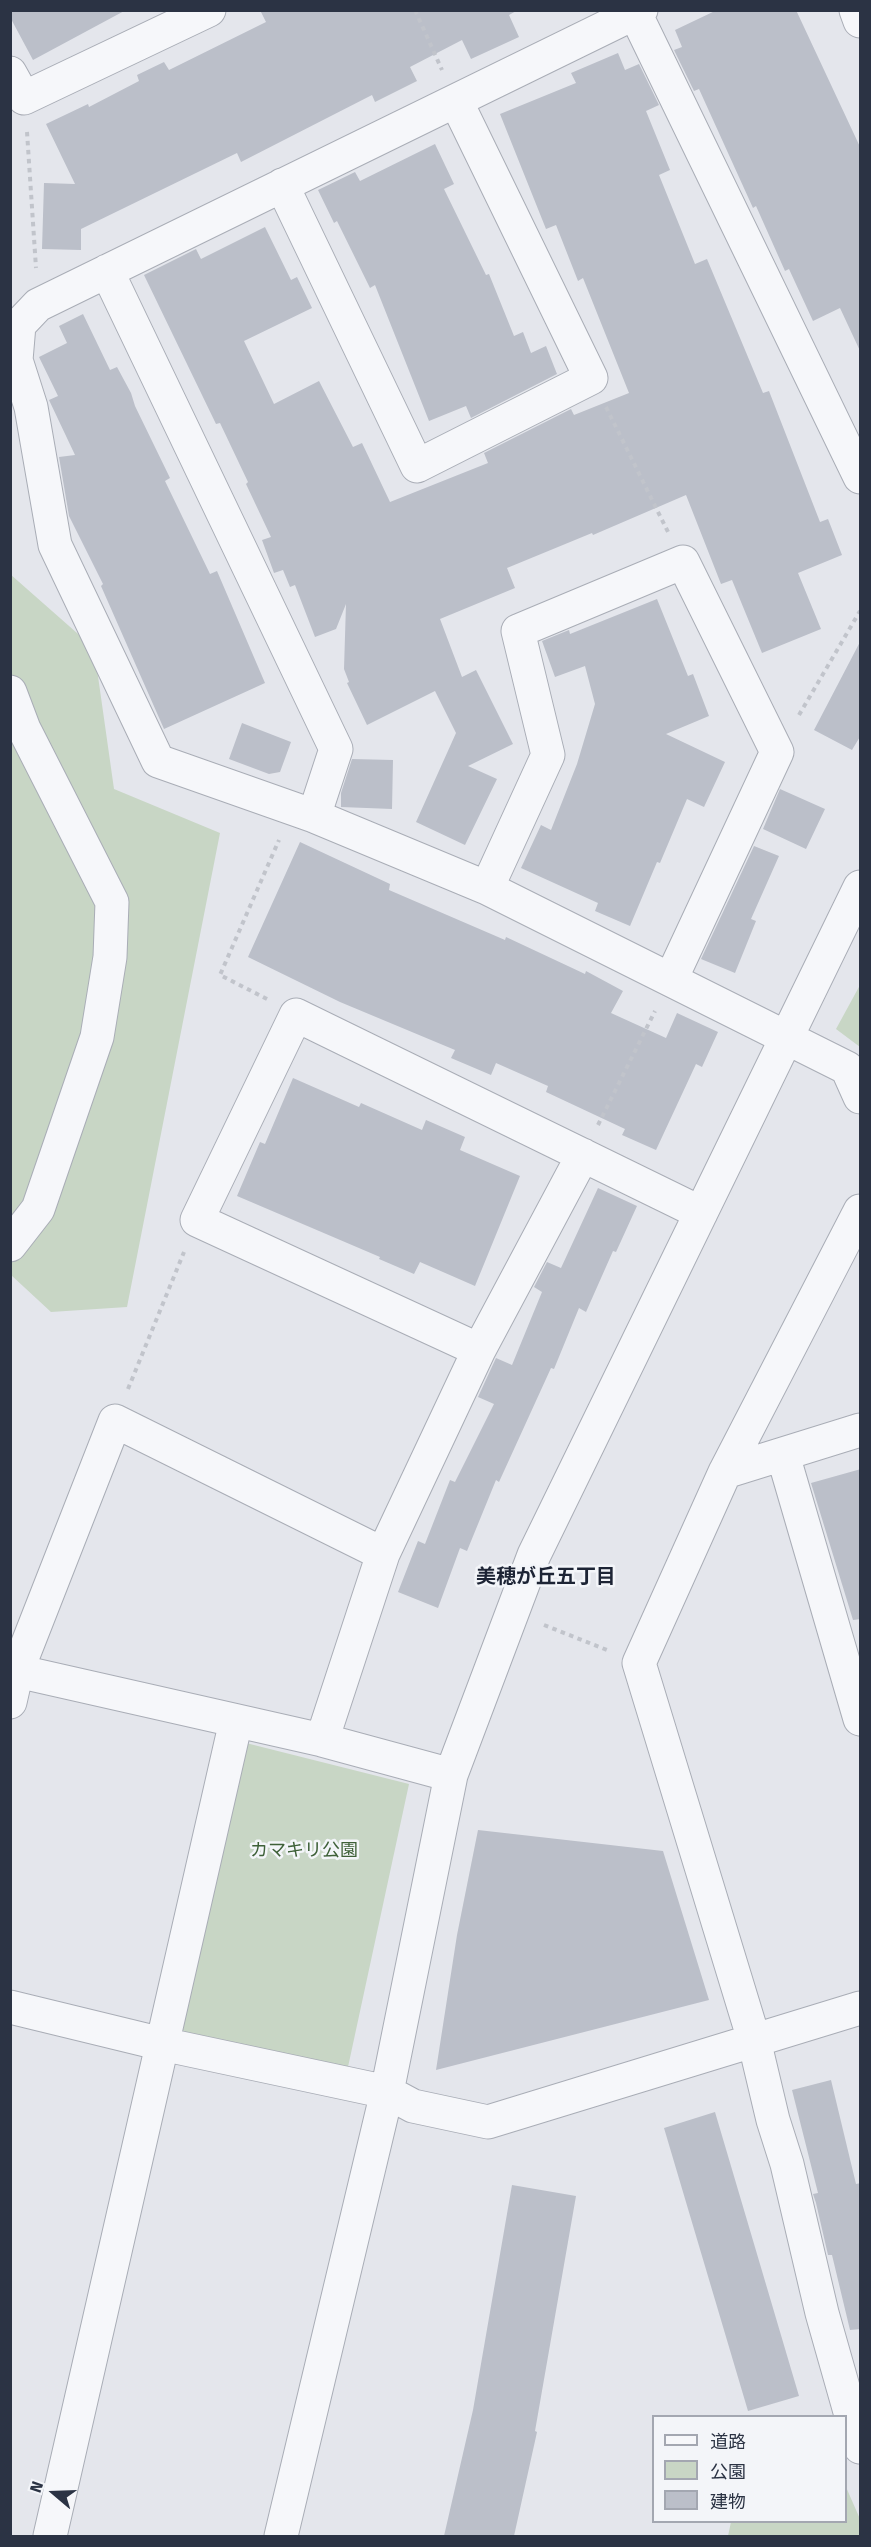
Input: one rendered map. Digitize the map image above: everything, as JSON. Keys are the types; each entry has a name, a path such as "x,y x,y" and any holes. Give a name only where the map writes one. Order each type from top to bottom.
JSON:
{"street":[{"path":"856,10 861,21"},
{"path":"17,85 200,12"},
{"path":"861,477 638,12 38,305 19,325 16,360 32,407 55,545 158,761 303,813 487,888 847,1068 861,1097"},
{"path":"282,185 417,466 591,378 456,100"},
{"path":"107,271 336,749 303,813"},
{"path":"487,888 548,755 518,631 683,562 777,752 671,979"},
{"path":"10,692 24,729 112,902 110,957 97,1037 38,1209 10,1245"},
{"path":"281,2536 387,2092 451,1775 534,1555 861,887"},
{"path":"479,1350 197,1220 296,1015 701,1213"},
{"path":"322,1740 382,1554 479,1350 583,1155"},
{"path":"861,1211 725,1472 639,1663 754,2040 773,2120 787,2164 822,2313 861,2447"},
{"path":"382,1554 115,1421 13,1679 236,1721 322,1740 451,1775"},
{"path":"725,1472 861,1430"},
{"path":"783,1455 861,1719"},
{"path":"50,2536 236,1721"},
{"path":"10,2007 162,2044 387,2092 413,2106 488,2122 861,2008"}],"path":[{"path":"415,10 456,100"},
{"path":"17,85 38,305"},
{"path":"591,378 683,562"},
{"path":"777,752 861,611"},
{"path":"296,1015 220,975 303,813"},
{"path":"583,1155 671,979"},
{"path":"115,1421 197,1220"},
{"path":"535,1621 639,1663"}],"green space":[{"path":"10,574 94,648 114,789 220,833 127,1307 51,1312 11,1275"},
{"path":"860,985 860,1047 836,1029"},
{"name":"カマキリ公園","path":"234,1740 409,1784 348,2067 176,2030"},
{"path":"847,2489 860,2519 860,2536 728,2536 731,2523 847,2523"}],"building":[{"path":"10,10 126,10 33,60 10,17"},
{"path":"260,10 518,10 509,15 519,37 471,59 462,40 410,67 417,81 375,102 372,95 241,162 237,153 81,229 81,250 42,249 44,183 75,184 46,124 88,104 89,107 139,81 137,75 164,62 169,70 266,22"},
{"path":"717,10 796,10 861,149 861,353 840,308 813,321 789,269 785,271 756,206 753,208 699,89 694,91 674,50 682,47 675,30"},
{"path":"618,53 625,70 639,64 659,105 646,111 670,170 659,175 695,264 707,259 763,393 769,391 820,522 828,519 842,555 798,573 821,629 762,653 732,580 721,584 686,495 593,535 592,533 507,568 515,588 440,619 462,677 476,670 513,744 468,766 497,779 465,845 416,822 456,733 435,691 367,725 347,683 349,682 344,669 346,604 336,629 315,637 295,585 290,587 283,570 274,573 262,540 271,537 246,484 248,482 220,423 216,424 144,275 196,249 201,259 265,227 291,280 297,277 312,308 244,341 274,404 319,381 353,447 362,443 390,502 488,463 484,453 571,409 574,415 629,393 583,278 578,281 556,225 546,229 500,114 576,83 571,73"},
{"path":"435,144 454,184 444,189 486,275 489,274 514,336 523,332 531,353 546,346 557,374 471,418 466,406 429,421 375,285 370,288 337,221 334,223 318,190 355,172 360,181"},
{"path":"83,314 110,370 117,367 131,393 170,478 165,481 210,574 217,571 265,683 164,729 101,586 103,584 69,516 59,457 75,455 49,400 58,396 39,357 67,343 59,326"},
{"path":"657,599 688,676 693,674 709,716 666,734 725,762 704,807 687,799 630,926 595,911 598,903 521,868 541,825 551,830 577,764 595,704 585,666 555,677 542,641 569,630 570,634"},
{"path":"861,640 861,735 852,750 814,730"},
{"path":"242,723 291,742 280,772 269,774 229,759"},
{"path":"352,759 393,760 392,809 341,807 341,793"},
{"path":"780,789 825,809 806,849 763,829"},
{"path":"300,842 390,884 389,890 505,940 506,937 585,974 586,971 623,991 611,1013 666,1038 677,1013 718,1032 702,1067 696,1064 656,1150 622,1135 625,1129 546,1092 548,1086 496,1063 491,1075 451,1058 455,1050 340,1002 248,957"},
{"path":"754,846 779,856 751,919 756,921 735,973 701,959"},
{"path":"293,1078 359,1107 361,1103 422,1130 426,1120 465,1137 460,1150 520,1176 475,1286 420,1262 414,1274 379,1259 380,1257 237,1196 260,1142 265,1144"},
{"path":"598,1188 637,1206 616,1252 613,1251 586,1312 579,1308 554,1369 551,1368 499,1482 496,1480 467,1551 460,1548 438,1608 398,1592 418,1541 425,1544 450,1480 455,1482 494,1404 478,1397 496,1358 512,1365 542,1292 534,1287 547,1262 561,1268"},
{"path":"861,1469 861,1619 853,1620 811,1483"},
{"path":"478,1830 663,1851 709,2000 436,2070 457,1935"},
{"path":"831,2080 856,2184 861,2183 861,2329 850,2330 832,2255 828,2255 813,2194 818,2193 792,2090"},
{"path":"715,2112 799,2396 748,2411 664,2128"},
{"path":"512,2185 576,2196 535,2431 537,2432 514,2536 444,2536 473,2410"}],"district":[{"name":"美穂が丘五丁目","path":"546,1577"}]}
